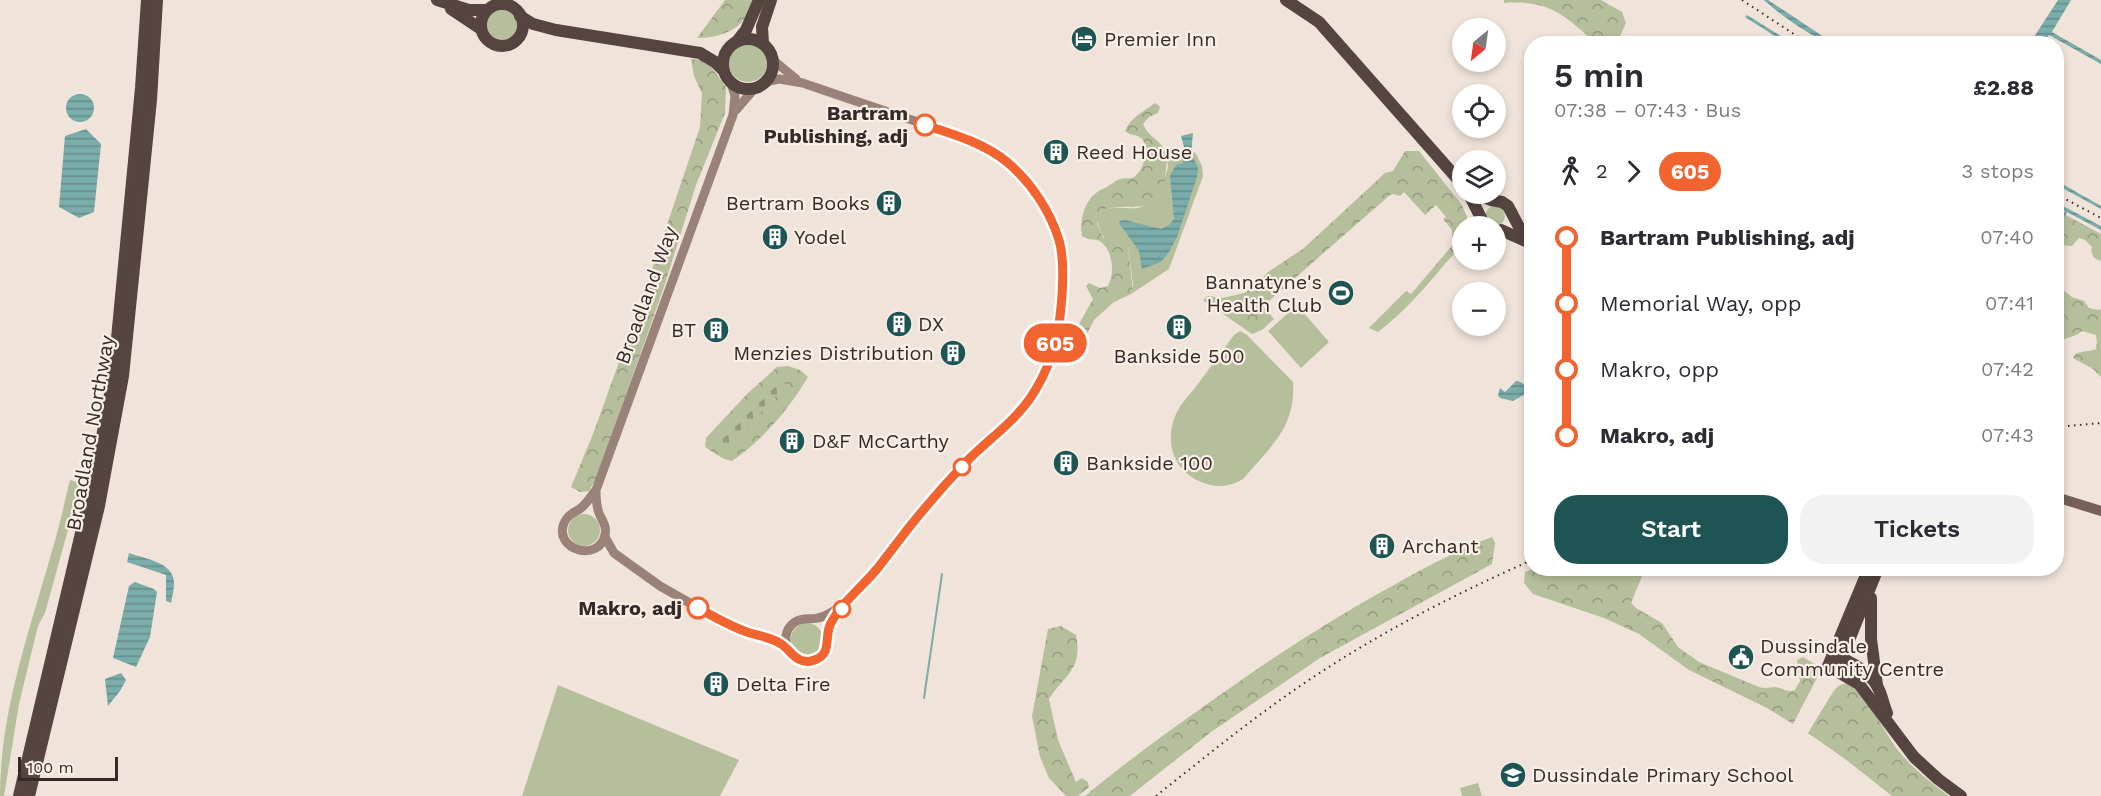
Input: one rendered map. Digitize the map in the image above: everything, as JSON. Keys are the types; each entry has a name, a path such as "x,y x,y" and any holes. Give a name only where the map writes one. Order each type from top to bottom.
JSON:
{"highway":[{"path":"141,0 141,88"},
{"name":"Broadland Northway","path":"20,796 90,495 108,407 115,359 141,88 147,0"},
{"name":"Broadland Northway","path":"29,796 99,506 120,395 151,100 157,0"},
{"path":"727,75 724,57 746,30 759,0"},
{"path":"763,43 762,27 771,0"},
{"path":"1286,0 1319,22 1452,173"},
{"path":"440,1 469,10 487,10 496,5 508,5 518,11 520,16 522,28 516,39"},
{"path":"440,1 482,29"},
{"path":"487,10 481,22 482,29 493,44 505,45 527,34 556,30"},
{"path":"520,16 533,24 556,30 700,53 720,51 752,39 763,43 770,51 773,60 772,72 760,85 740,87 715,62 700,53"},
{"path":"1505,204 1524,233"},
{"path":"1506,226 1509,224 1512,213"},
{"path":"1506,234 1524,239"},
{"path":"1835,662 1866,576"},
{"path":"1835,662 1875,576"},
{"path":"1872,585 1870,639 1877,686 1893,728"},
{"path":"1835,662 1858,676 1871,689 1882,713"},
{"path":"1835,662 1861,670 1877,686"},
{"path":"1835,662 1856,681 1925,768 1961,796"}],"main road":[{"path":"2064,500 2101,512"}],"street":[{"path":"773,60 788,74 803,83"},
{"name":"Broadland Way","path":"727,75 735,96 733,115"},
{"path":"605,537 596,548 614,553 651,581 698,608 739,629 764,636 788,649 798,659 812,661 823,655 827,648 828,633 832,622 847,602 935,496 1030,398 1048,366 1056,342 1062,295 1059,242 1040,199 1007,162 963,138 803,83 779,79 760,85"},
{"name":"Broadland Way","path":"596,548 584,552 570,547 565,540 564,524 567,517 580,509 596,490 733,115 742,101 760,85"},
{"name":"Broadland Way","path":"596,490 605,537 614,553"},
{"path":"580,509 590,509 599,514"},
{"path":"764,636 776,634 801,619 816,619 847,602"},
{"path":"816,619 828,633"},
{"path":"788,649 786,641 789,628"}],"green space":[{"path":"725,0 753,0 746,16 736,27 717,36 697,38"},
{"path":"1504,0 1601,0 1622,12 1626,23 1620,36 1587,36 1565,17 1546,7 1534,4 1504,3"},
{"path":"502,10 513,14 517,25 513,36 502,40 491,36 487,25 491,14"},
{"path":"748,44 755,45 761,50 766,56 766,70 761,76 755,81 748,82 741,81 735,76 730,70 729,63 730,56 735,50 741,45"},
{"path":"691,59 710,65 726,87 725,113 696,185 664,287 597,477 589,491 580,492 571,487 593,434 645,290 700,127 702,93 694,76"},
{"path":"1155,103 1160,107 1158,113 1149,117 1143,124 1147,132 1164,149 1166,166 1163,193 1158,201 1150,205 1110,208 1101,211 1097,224 1103,237 1112,241 1121,240 1128,246 1133,291 1114,302 1094,320 1083,342 1079,345 1076,343 1079,324 1093,299 1086,286 1089,283 1100,288 1108,286 1112,275 1108,250 1100,241 1082,236 1083,213 1088,202 1097,192 1118,180 1131,178 1138,174 1145,159 1146,148 1140,137 1125,131 1134,119"},
{"path":"1405,151 1419,151 1452,192 1452,204 1461,204 1467,216 1452,216 1452,230 1443,219 1446,217 1436,205 1425,215 1404,192 1400,196 1390,195 1263,306 1274,319 1262,330 1252,334 1203,300 1208,296 1223,298 1244,293 1257,285 1268,272 1304,248 1385,173 1393,171"},
{"path":"1195,152 1202,166 1203,176 1169,269 1131,294 1133,284 1128,246 1105,238 1099,227 1099,213 1110,208 1137,208 1159,199 1168,167 1167,160"},
{"path":"1495,206 1504,212 1505,216 1485,216 1488,209"},
{"path":"2064,214 2101,234 2101,261 2094,258 2092,247 2085,240 2079,238 2072,246 2064,245"},
{"path":"1452,246 1452,256 1411,303 1378,332 1369,328 1406,291 1411,294"},
{"path":"2064,291 2072,297 2084,301 2089,308 2101,309 2101,377 2093,369 2073,358 2077,353 2096,349 2096,335 2082,331 2064,340"},
{"path":"1297,305 1329,342 1301,368 1268,331"},
{"path":"1240,331 1247,335 1293,382 1293,398 1286,424 1279,436 1243,479 1227,485 1210,485 1190,476 1177,462 1171,444 1172,424 1182,404 1234,335"},
{"path":"788,366 800,370 808,377 784,412 765,434 732,461 724,459 705,447 706,438 747,394 777,367"},
{"path":"782,380 786,385 726,449 719,443"},
{"path":"70,480 81,483 45,613 38,626 19,704 4,796 0,796 1,765 10,703"},
{"path":"584,514 595,519 600,530 595,541 584,546 573,541 568,530 573,519"},
{"path":"1492,537 1495,543 1492,564 1320,658 1211,732 1130,796 1085,796 1187,718 1303,639 1418,572"},
{"path":"1525,576 1642,576 1631,603 1662,623 1678,647 1699,662 1759,687 1775,687 1789,691 1795,690 1800,681 1797,660 1803,657 1816,665 1819,672 1793,724 1767,708 1689,670 1639,634 1604,618 1533,594 1524,583"},
{"path":"807,623 818,628 823,639 818,650 807,655 796,650 791,639 796,628"},
{"path":"1061,626 1076,635 1077,656 1071,671 1049,699 1058,740 1076,782 1082,778 1088,782 1089,787 1078,796 1066,796 1049,778 1040,757 1032,716 1048,629"},
{"path":"1847,683 1854,687 1867,702 1903,756 1949,796 1892,796 1808,733 1833,692 1838,686"},
{"path":"558,685 739,760 720,796 522,796"},
{"path":"1478,783 1482,796 1462,796 1460,788"}],"water":[{"path":"1764,0 1768,0 1822,36 1815,36"},
{"path":"2058,0 2071,0 2052,32 2059,36 2035,36"},
{"path":"1747,15 1781,36 1775,36 1745,17"},
{"path":"2064,39 2101,60 2101,64 2064,43"},
{"path":"80,94 90,98 94,108 90,118 80,122 70,118 66,108 70,98"},
{"path":"86,129 101,144 94,212 79,218 59,207 65,136"},
{"path":"1193,133 1191,154 1198,167 1197,177 1177,237 1161,262 1142,269 1139,251 1119,223 1125,220 1161,229 1174,219 1170,176 1176,165 1183,163 1183,160 1187,158 1181,136"},
{"path":"2064,185 2101,206 2101,209 2064,189"},
{"path":"2064,207 2101,226 2101,230 2067,212 2064,218"},
{"path":"1516,381 1524,384 1524,395 1513,401 1500,398 1498,395 1500,388 1505,392"},
{"path":"129,553 158,562 169,570 174,583 171,603 166,601 166,575 127,562"},
{"path":"135,582 157,592 150,637 136,667 113,658 129,586"},
{"path":"121,673 126,680 108,706 105,679"}],"waterway":[{"path":"924,698 942,574"}],"railway":[{"path":"1742,0 1797,36"},
{"path":"2064,198 2101,218"},
{"path":"2064,426 2101,423"},
{"path":"1156,796 1268,709 1333,664 1416,616 1524,564"}],"bus line":[{"name":"605","path":"698,608 746,632 764,636 782,644 798,659 812,661 823,655 828,644 830,626 847,602 946,484 1020,411 1048,366 1056,342 1059,323 1062,269 1059,242 1040,199 1026,181 997,155 971,141 925,125"}],"place":[{"name":"Premier Inn","path":"1084,39"},
{"name":"Bartram Publishing, adj","path":"925,125"},
{"name":"Reed House","path":"1056,152"},
{"name":"Bertram Books","path":"889,203"},
{"name":"Yodel","path":"775,237"},
{"name":"Bannatyne's Health Club","path":"1341,293"},
{"name":"DX","path":"899,324"},
{"name":"Bankside 500","path":"1179,327"},
{"name":"BT","path":"716,330"},
{"name":"Menzies Distribution","path":"953,353"},
{"name":"D&F McCarthy","path":"792,441"},
{"name":"Bankside 100","path":"1066,463"},
{"name":"Archant","path":"1382,546"},
{"name":"Makro, adj","path":"698,608"},
{"name":"Dussindale Community Centre","path":"1741,657"},
{"name":"Delta Fire","path":"716,684"},
{"name":"Dussindale Primary School","path":"1513,775"}]}
